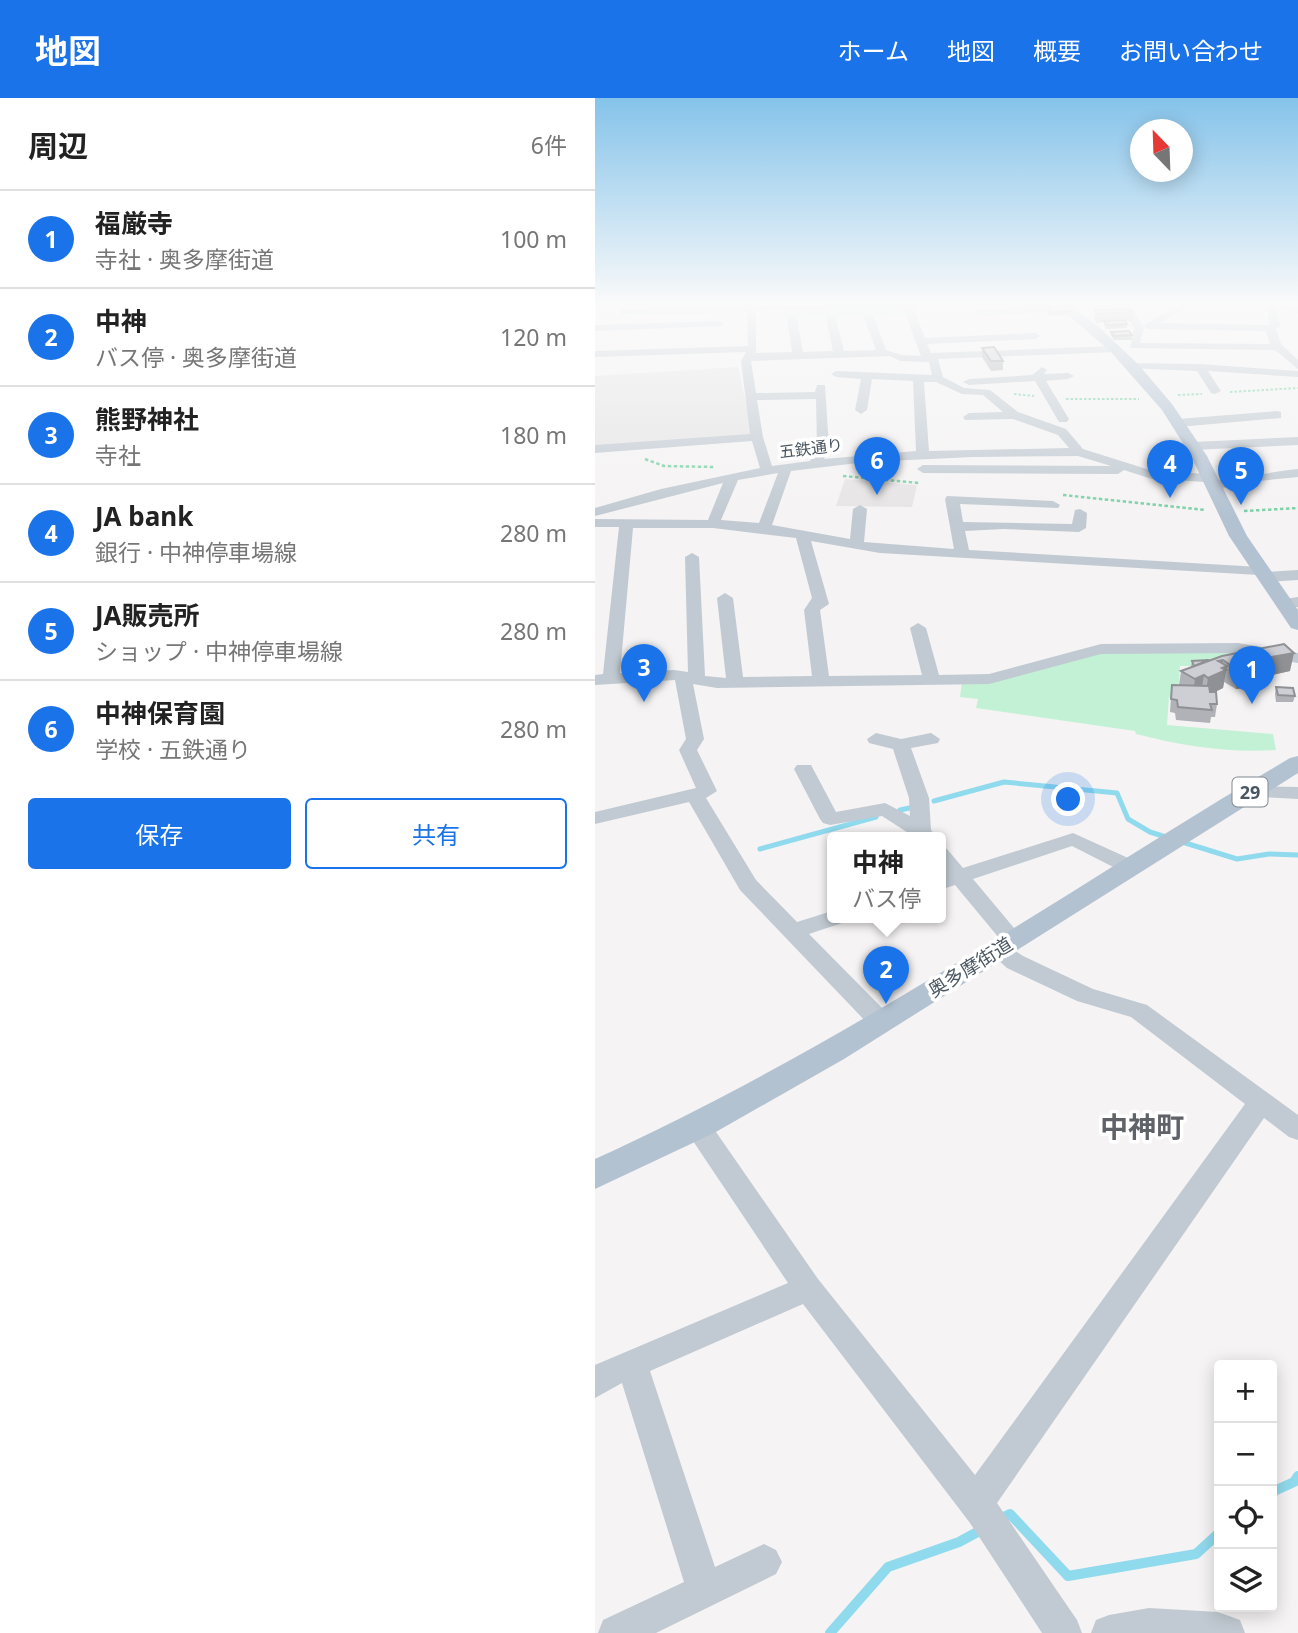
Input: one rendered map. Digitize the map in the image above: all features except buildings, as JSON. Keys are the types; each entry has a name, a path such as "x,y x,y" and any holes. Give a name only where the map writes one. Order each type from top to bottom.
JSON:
{"main road":[{"path":"1136,374 1175,418 1193,446 1224,512 1262,574 1291,603 1298,624"},
{"name":"奥多摩街道","path":"595,1175 698,1127 881,1022 1201,820 1298,763"}],"street":[{"path":"752,374 757,437 767,471"},
{"path":"836,374 942,381 1068,376"},
{"path":"939,374 942,381 962,391 986,392 1014,415 1062,432 1079,452 1123,465 1131,470"},
{"path":"1039,374 1063,419"},
{"path":"1204,374 1215,391"},
{"path":"860,410 867,375"},
{"path":"918,379 923,455"},
{"path":"753,397 821,391 823,447 815,464"},
{"path":"962,391 974,433"},
{"path":"1175,418 1217,410"},
{"path":"969,417 1014,415"},
{"path":"1175,418 1277,415"},
{"path":"595,449 757,437"},
{"path":"1193,446 1295,444"},
{"name":"五鉄通り","path":"595,512 674,490 815,464 923,455 1079,452"},
{"path":"867,458 868,468 1131,470 1162,476 1253,483 1252,478 1298,473"},
{"path":"764,528 785,472 782,469"},
{"path":"713,524 732,478"},
{"path":"962,552 952,499 1053,505"},
{"path":"996,502 1003,525"},
{"path":"856,545 860,509"},
{"path":"957,527 1003,525 1079,528 1080,515 1095,519"},
{"path":"627,522 603,679 674,674 735,683 989,679 1101,649 1238,648 1280,658 1298,659"},
{"path":"595,523 713,524 764,528 856,545 1298,575"},
{"path":"1052,557 1059,527"},
{"path":"803,537 820,602 812,610 821,681"},
{"path":"595,818 707,791 688,750 695,739 690,678 692,557"},
{"path":"726,598 735,683"},
{"path":"918,628 932,680"},
{"path":"876,739 901,745 931,739"},
{"path":"901,745 919,798 924,832"},
{"path":"804,769 830,819 885,809 921,832"},
{"path":"1249,792 1298,793"},
{"path":"695,795 748,884 881,1022"},
{"path":"1130,867 1073,839 950,880 1005,945 1015,962 1085,995 1139,1011 1298,1129"},
{"path":"793,932 827,920"},
{"path":"986,1517 1260,1103"},
{"path":"698,1127 808,1289 986,1517 1064,1633"},
{"path":"595,1383 808,1289"},
{"path":"632,1365 705,1591"},
{"path":"615,1633 764,1562"},
{"path":"1109,1633 1149,1626 1218,1629 1227,1633"}],"path":[{"path":"986,392 1051,398 1132,400 1158,397"},
{"path":"633,446 638,457 664,466 721,467"}],"shaded area":[{"path":"739,374 753,435 595,448 595,376"},
{"path":"845,479 917,485 912,507 836,506"}],"green space":[{"path":"1106,651 1245,652 1249,666 1180,666 1178,696 1169,697 1167,725 1273,734 1276,750 1188,745 1136,734 1135,731 976,708 978,699 960,697 962,682"}],"waterway":[{"path":"934,801 1004,782 1117,793 1128,819 1150,832 1169,838"},
{"path":"900,810 914,807"},
{"path":"760,849 876,817"},
{"path":"1179,841 1237,859 1269,854 1298,855"},
{"path":"1277,1490 1294,1482 1298,1476"},
{"path":"998,1520 1010,1514 1068,1576 1196,1554 1214,1538"},
{"path":"830,1633 888,1567 959,1542 983,1529"}],"place":[{"name":"中神保育園","path":"877,495"},
{"name":"JA bank","path":"1170,498"},
{"name":"JA販売所","path":"1241,505"},
{"name":"熊野神社","path":"644,702"},
{"name":"福厳寺","path":"1252,704"},
{"name":"中神","path":"886,1004"}],"district":[{"name":"中神町","path":"1142,1126"}]}
